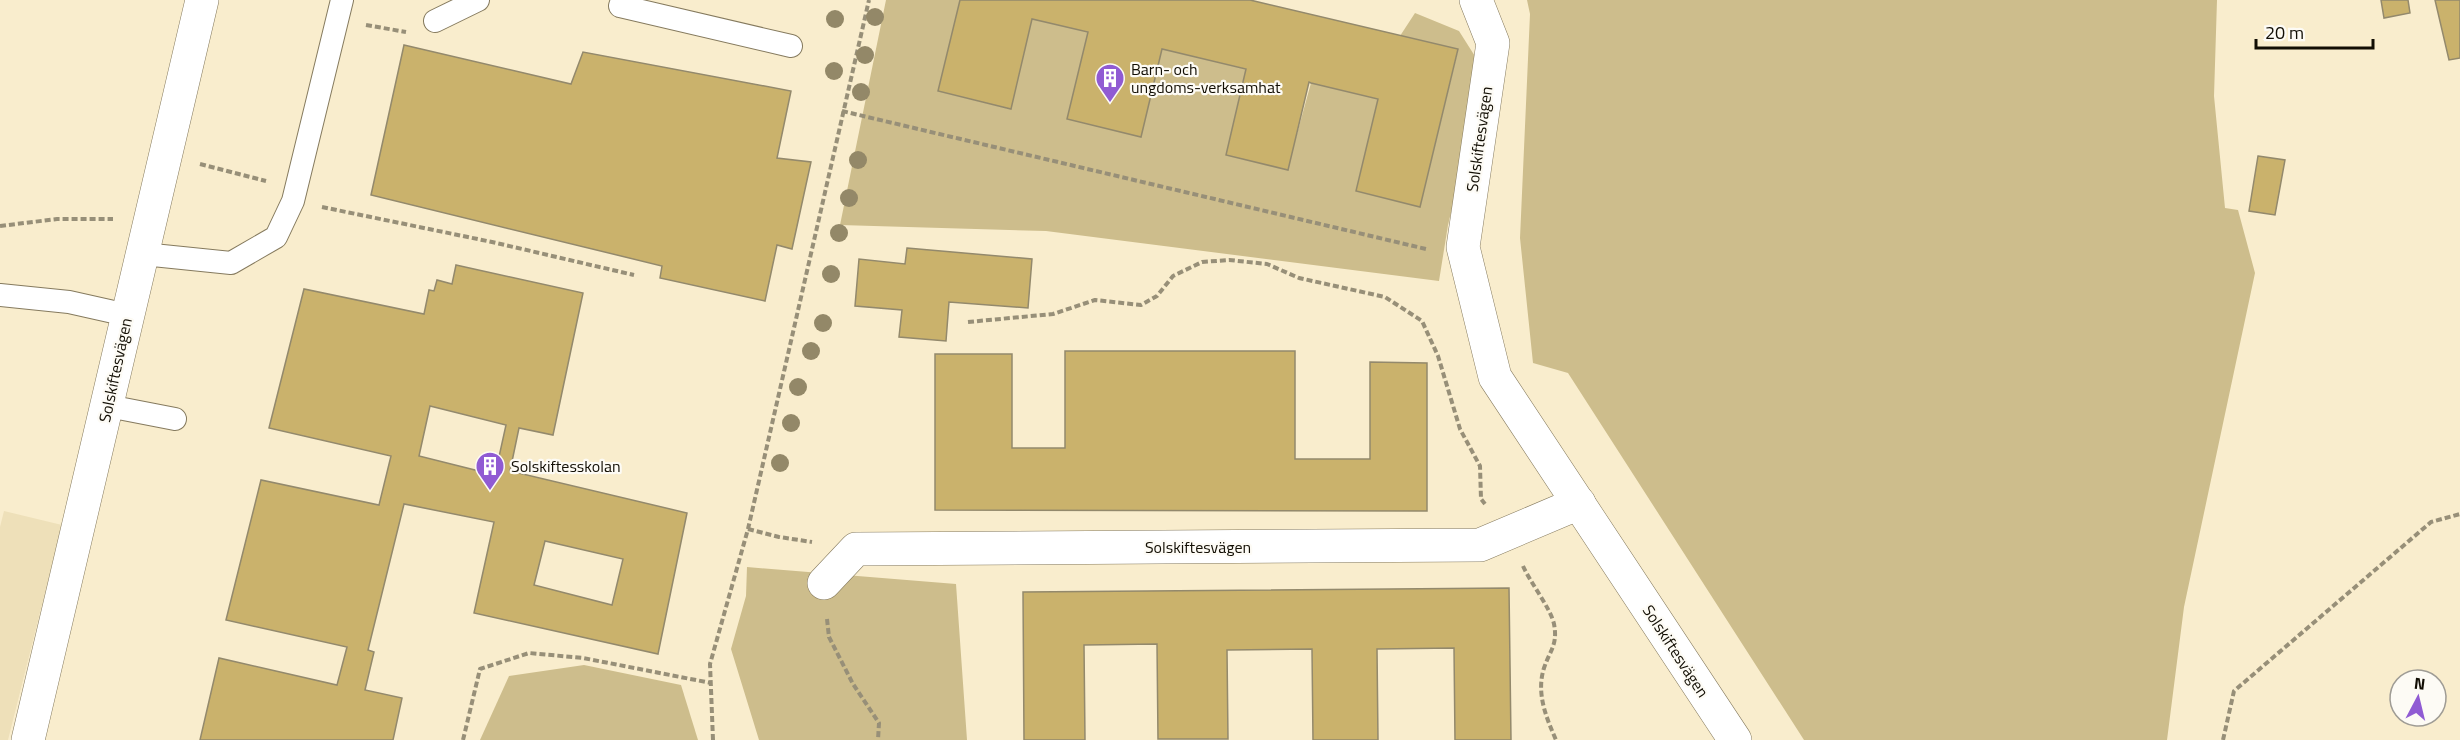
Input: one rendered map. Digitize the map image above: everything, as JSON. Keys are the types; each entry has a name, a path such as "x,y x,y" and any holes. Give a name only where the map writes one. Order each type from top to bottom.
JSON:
{"street":[{"name":"Solskiftesvägen","path":"28,740 202,0"},
{"name":"Solskiftesvägen","path":"1476,0 1493,43 1462,247 1495,377 1735,740"},
{"name":"Solskiftesvägen","path":"856,549 1480,545 1579,503"},
{"path":"824,583 856,549"}],"lane":[{"path":"435,21 478,0"},
{"path":"622,0 620,6 791,46"},
{"path":"143,254 231,263 276,237 293,201 339,10"},
{"path":"0,295 69,302 127,315"},
{"path":"108,406 175,419"}],"path":[{"path":"713,740 710,664 748,529 869,0"},
{"path":"339,10 405,32 435,21"},
{"path":"842,111 1465,258"},
{"path":"165,155 275,183 293,201 492,242 634,275"},
{"path":"0,226 57,219 150,219"},
{"path":"968,321 1053,314 1095,300 1141,305 1157,296 1173,276 1202,262 1229,260 1267,264 1299,278 1385,297 1422,321 1438,356 1460,429 1480,466 1481,499 1508,534 1528,578 1554,621 1556,644 1544,669 1540,695 1556,740"},
{"path":"2223,740 2234,691 2431,522 2460,514"},
{"path":"748,529 779,537 856,549"},
{"path":"824,583 829,637 853,684 879,723 878,740"},
{"path":"463,740 480,669 529,653 583,658 711,683"}],"shaded area":[{"path":"886,0 960,0 938,91 1010,109 1032,19 1088,32 1067,119 1141,136 1162,49 1246,69 1226,155 1287,170 1311,83 1378,99 1356,191 1420,207 1458,50 1400,36 1415,13 1459,31 1478,61 1474,118 1448,225 1439,281 1046,231 840,225"},
{"path":"1527,0 2217,0 2214,96 2225,208 2238,210 2255,273 2184,607 2167,740 1804,740 1568,373 1533,363 1520,238 1530,14"},
{"path":"4,511 62,525 8,740 0,740 0,527"},
{"path":"747,567 956,584 967,740 759,740 731,649 746,596"},
{"path":"584,665 681,685 698,740 480,740 509,676"}],"building":[{"name":"Barn- och ungdoms-verksamhat","path":"960,0 1250,0 1458,49 1420,207 1356,191 1378,99 1309,82 1288,170 1226,155 1246,69 1162,49 1141,137 1067,119 1088,32 1032,19 1011,109 938,91"},
{"path":"2381,0 2408,0 2410,13 2384,18"},
{"path":"2435,0 2460,0 2460,58 2449,60"},
{"path":"404,45 571,84 583,52 791,91 777,158 811,162 792,249 777,245 765,301 660,278 662,266 371,195"},
{"path":"2258,156 2285,160 2275,215 2249,211"},
{"path":"907,248 1032,259 1028,308 949,302 946,341 899,337 902,310 855,306 859,259 905,264"},
{"name":"Solskiftesskolan","path":"456,265 583,293 553,435 519,428 510,471 687,513 658,654 474,613 494,522 404,504 368,650 374,652 365,690 402,698 393,740 200,740 219,658 337,685 347,647 226,620 261,480 379,505 391,456 269,428 304,289 424,314 429,290 434,291 437,280 452,284","holes":["430,406 506,425 495,475 419,456","545,541 623,559 612,605 534,585"]},
{"path":"1065,351 1295,351 1295,459 1370,459 1370,362 1427,363 1427,511 935,510 935,354 1012,354 1012,448 1065,448"},
{"path":"1509,588 1511,740 1455,740 1454,648 1377,649 1378,740 1313,740 1312,649 1227,650 1228,739 1158,739 1157,644 1084,645 1085,740 1024,740 1023,592"}],"place":[{"name":"Barn- och ungdoms-verksamhat","path":"1110,104"},
{"name":"Solskiftesskolan","path":"490,492"}]}
